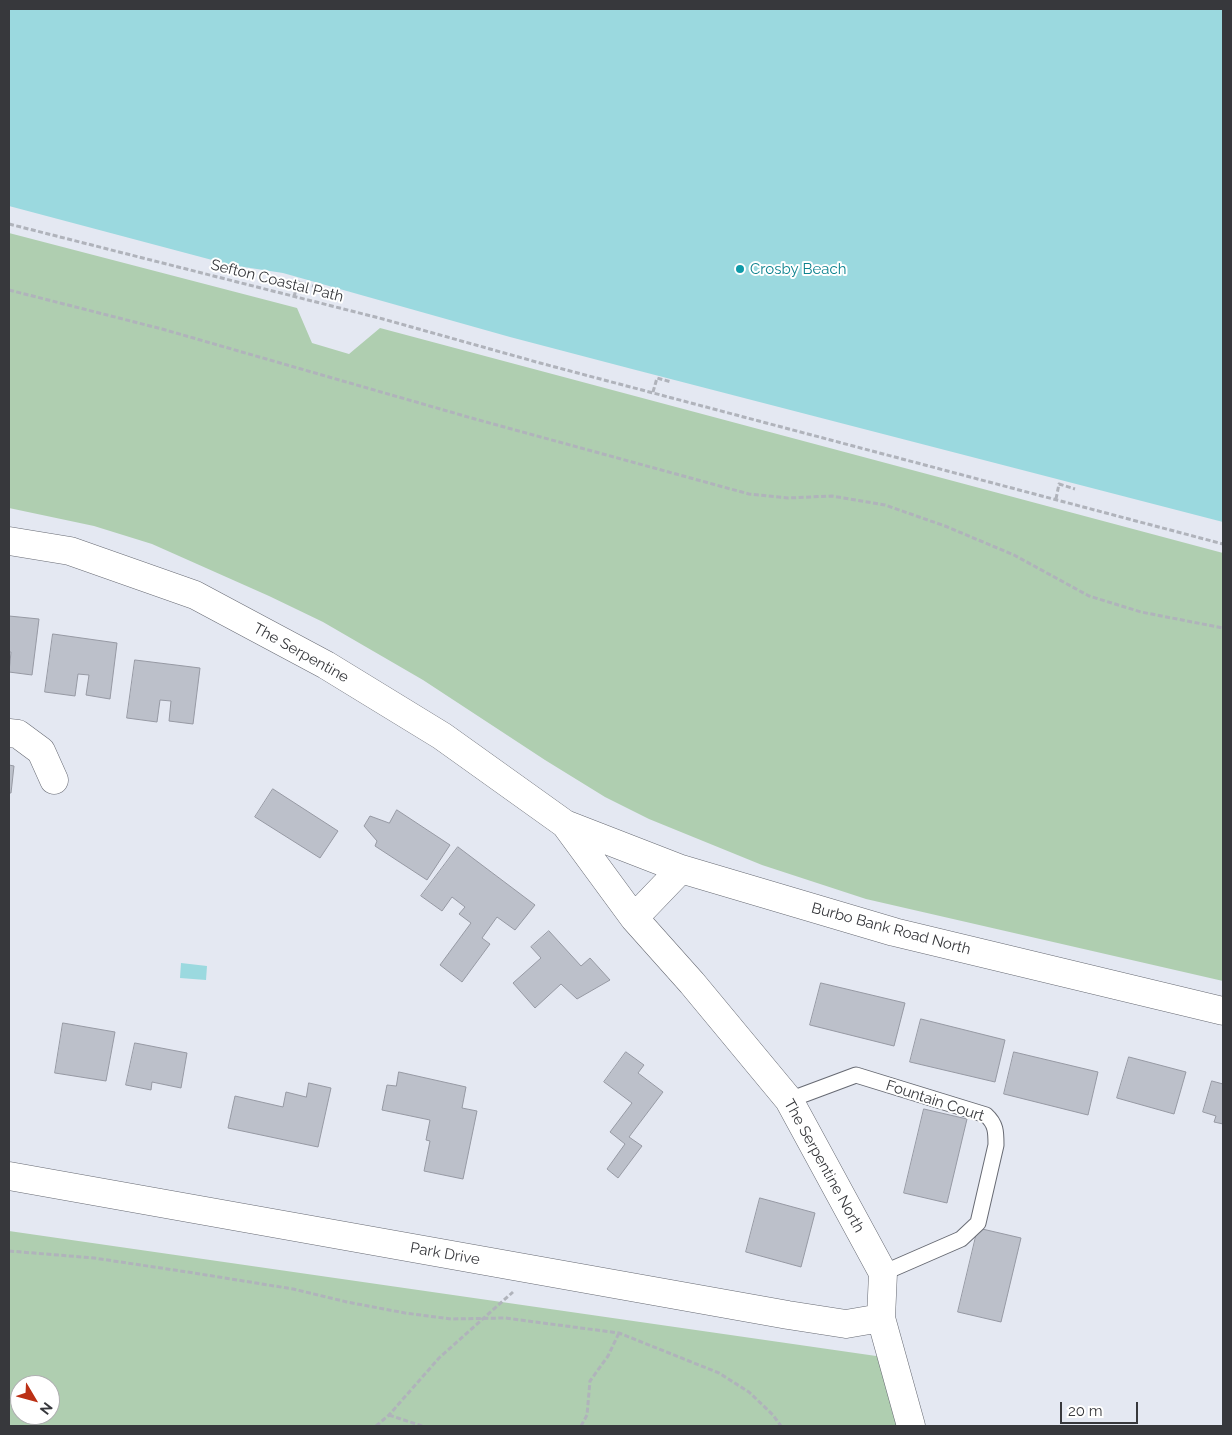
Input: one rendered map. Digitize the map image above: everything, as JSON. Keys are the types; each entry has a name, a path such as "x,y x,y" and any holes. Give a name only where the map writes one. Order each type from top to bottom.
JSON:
{"street":[{"name":"The Serpentine","path":"9,541 70,551 195,595 326,665 442,736 565,824"},
{"path":"9,733 18,734 41,751 54,780"},
{"name":"Burbo Bank Road North","path":"565,824 681,869 894,932 1223,1011"},
{"name":"The Serpentine North","path":"565,824 634,918 692,982 789,1100 883,1273"},
{"path":"634,918 681,869"},
{"name":"Park Drive","path":"9,1176 788,1315 846,1324 881,1318"},
{"path":"883,1273 881,1318 911,1426"}],"lane":[{"name":"Fountain Court","path":"789,1100 856,1075 986,1115 994,1122 996,1145 978,1223 961,1240 883,1273"}],"path":[{"name":"Sefton Coastal Path","path":"9,224 294,298 383,319 540,363 1223,544"},
{"path":"294,298 298,282 313,286"},
{"path":"9,290 162,329 474,419 749,494 788,498 832,496 885,504 945,526 1014,555 1089,596 1140,612 1223,628"},
{"path":"653,392 657,378 671,382"},
{"path":"1056,499 1059,484 1075,489"},
{"path":"9,1251 94,1258 293,1289 405,1313 451,1319 505,1318 619,1333 719,1373 749,1392 773,1415 781,1426"},
{"path":"376,1426 389,1415 439,1358 482,1319"},
{"path":"581,1426 587,1415 590,1381 608,1356 619,1333"},
{"path":"389,1415 422,1426"}],"green space":[{"path":"9,233 297,308 312,343 349,354 380,328 1223,553 1223,981 866,899 762,865 649,819 605,797 423,680 323,622 269,596 152,544 94,526 9,508"},
{"path":"9,1231 890,1358 911,1426 9,1426"}],"water":[{"name":"Crosby Beach","path":"9,9 1223,9 1223,522 510,337 283,273 231,265 9,206"},
{"path":"181,963 207,966 206,980 180,978"}],"building":[{"path":"9,616 39,619 32,675 9,672 11,652 9,652"},
{"path":"53,634 117,643 110,699 86,695 89,675 78,674 75,696 45,692"},
{"path":"135,660 200,668 193,724 169,721 171,701 160,700 157,722 127,718"},
{"path":"9,765 14,766 11,793 9,793"},
{"path":"273,789 338,831 320,858 255,817"},
{"path":"397,810 450,845 427,880 375,846 377,841 364,826 370,816 389,823"},
{"path":"458,847 535,905 515,930 497,917 482,938 490,944 462,982 440,965 471,923 459,914 465,907 452,897 442,911 421,896"},
{"path":"549,931 581,966 590,958 610,980 577,999 561,984 535,1008 513,983 541,958 531,947"},
{"path":"821,983 905,1003 894,1046 810,1025"},
{"path":"921,1019 1005,1040 995,1082 910,1062"},
{"path":"63,1023 115,1032 106,1081 55,1073"},
{"path":"135,1043 187,1053 181,1088 152,1082 151,1090 126,1085"},
{"path":"626,1052 644,1065 638,1073 663,1092 629,1137 642,1146 618,1178 607,1169 625,1144 610,1132 632,1103 604,1082"},
{"path":"1014,1052 1098,1072 1088,1115 1004,1094"},
{"path":"1129,1057 1186,1072 1174,1114 1117,1098"},
{"path":"399,1072 466,1087 462,1108 477,1111 463,1179 424,1171 430,1141 426,1140 430,1120 382,1110 387,1085 396,1086"},
{"path":"1212,1081 1223,1084 1223,1124 1214,1122 1216,1116 1203,1112"},
{"path":"309,1083 331,1088 318,1147 228,1128 235,1096 283,1107 286,1092 306,1097"},
{"path":"924,1109 967,1119 947,1203 904,1193"},
{"path":"760,1198 815,1213 801,1267 746,1252"},
{"path":"978,1228 1021,1238 1001,1322 958,1312"}],"place":[{"name":"Crosby Beach","path":"740,269"}]}
